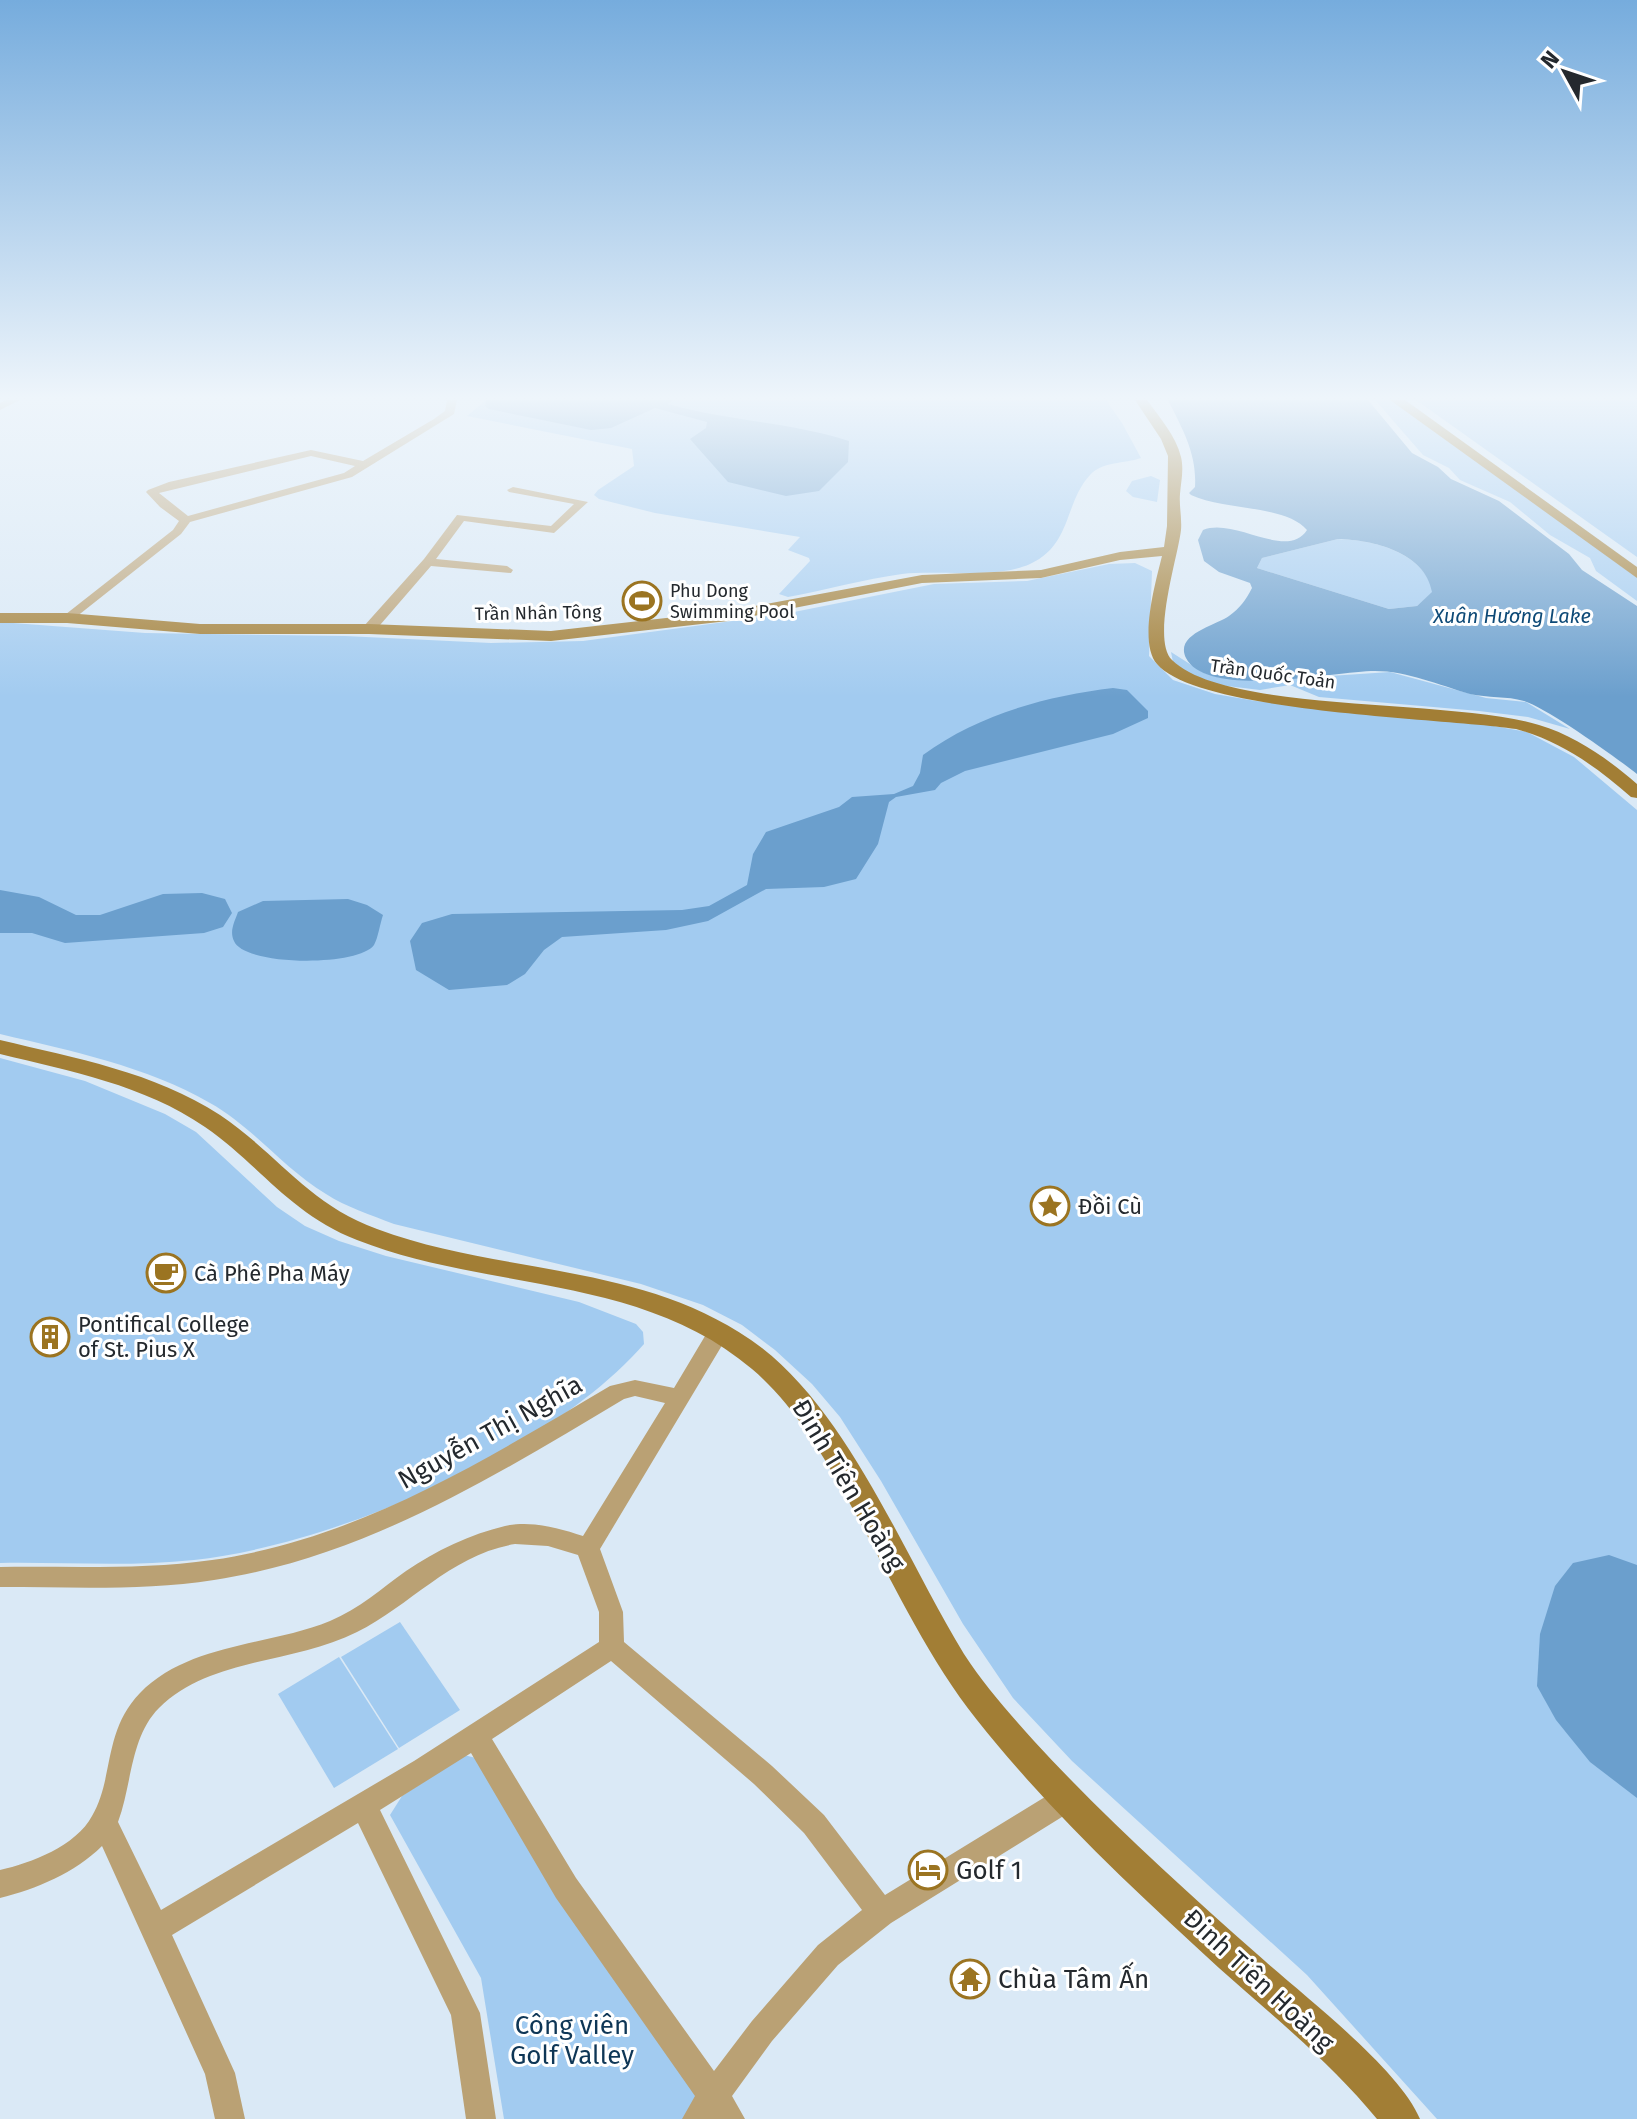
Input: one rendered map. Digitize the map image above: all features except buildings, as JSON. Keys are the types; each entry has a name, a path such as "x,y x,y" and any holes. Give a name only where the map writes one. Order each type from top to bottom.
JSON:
{"main road":[{"name":"Trần Quốc Toản","path":"1175,499 1174,528 1167,551 1157,647 1160,658 1181,676 1215,689 1283,700 1416,711 1519,724 1570,744 1606,767 1637,793"},
{"path":"1533,499 1637,574"},
{"name":"Trần Nhân Tông","path":"0,618 67,618 200,629 369,629 525,636 632,629 755,612 922,579 1020,577 1120,556 1167,551"},
{"name":"Đinh Tiên Hoàng","path":"0,1047 135,1083 191,1108 229,1134 284,1186 341,1224 416,1248 661,1305 745,1348 795,1394 836,1452 956,1668 989,1712 1068,1798 1211,1937 1337,2051 1401,2119"}],"street":[{"path":"158,499 186,520"},
{"path":"67,618 177,532 186,520 264,499"},
{"path":"369,629 428,562 461,517 554,530 582,502 564,499"},
{"path":"428,562 507,570"},
{"path":"588,1548 719,1332"},
{"name":"Nguyễn Thị Nghĩa","path":"0,1577 170,1575 264,1561 387,1520 456,1489 618,1392 635,1388 678,1397"},
{"path":"0,1884 55,1864 84,1844 105,1823 132,1727 148,1702 171,1683 206,1667 336,1630 374,1612 417,1578 463,1551 509,1535 558,1537 588,1548"},
{"path":"588,1548 611,1612 612,1647 763,1775 814,1824 881,1913"},
{"path":"155,1929 363,1805 612,1647"},
{"path":"475,1735 566,1888 714,2111 762,2031 828,1955 881,1913 1068,1798"},
{"path":"363,1805 465,2013 481,2119"},
{"path":"105,1823 220,2073 230,2119"}],"green space":[{"path":"599,499 1076,499 1061,535 1053,546 1044,556 1017,569 985,573 902,574 788,597 779,594 810,561 788,550 800,537 655,513"},
{"path":"1503,499 1533,499 1637,572 1637,601 1596,571 1590,558 1550,535"},
{"path":"1555,499 1637,499 1637,557"},
{"path":"1338,539 1381,546 1408,558 1428,578 1433,592 1417,606 1389,609 1257,568 1262,558"},
{"path":"1135,563 1152,571 1149,656 1173,680 1215,694 1256,701 1449,718 1527,732 1574,757 1637,810 1637,2119 1437,2119 1307,1975 1072,1761 1013,1698 963,1624 881,1481 840,1417 812,1384 742,1325 703,1305 641,1284 394,1224 350,1207 296,1173 226,1113 186,1090 108,1061 0,1034 0,622 145,633 345,636 491,643 583,641 784,614 934,584 1027,581 1109,564"},
{"path":"1171,652 1204,673 1220,678 1284,679 1390,672 1486,698 1526,702 1570,729 1528,717 1319,697 1290,685 1260,690 1219,685 1194,677 1173,662"},
{"path":"0,1058 85,1081 165,1114 196,1132 277,1207 305,1226 386,1256 579,1302 636,1324 643,1332 644,1344 604,1383 554,1421 498,1455 437,1486 310,1535 250,1551 194,1560 121,1564 0,1563"},
{"path":"400,1622 460,1710 399,1748 341,1657"},
{"path":"339,1657 398,1749 334,1788 278,1694"},
{"name":"Công viên Golf Valley","path":"464,1755 480,1759 698,2094 692,2119 504,2119 481,1978 390,1815 402,1796"}],"water":[{"name":"Xuân Hương Lake","path":"1201,499 1499,501 1569,554 1582,570 1637,606 1637,774 1565,723 1518,699 1470,694 1387,672 1245,681 1219,678 1199,671 1186,658 1186,643 1198,631 1233,613 1252,588 1250,583 1219,572 1204,561 1198,540 1203,530 1230,529 1287,541 1298,538 1307,530 1284,516","holes":["1338,539 1366,542 1408,558 1427,578 1432,592 1417,606 1389,609 1257,568 1262,558"]},
{"path":"1113,688 1127,690 1148,711 1148,718 1113,734 965,771 941,783 935,790 896,797 889,802 878,844 856,879 824,887 766,889 708,921 666,930 562,937 544,950 525,974 507,985 449,990 416,970 410,941 422,923 452,914 682,910 709,906 747,885 753,854 766,832 839,807 852,797 894,794 913,786 920,773 923,755 989,718 1038,702"},
{"path":"0,890 39,897 76,915 100,915 163,894 202,893 225,899 232,913 223,927 204,933 65,943 32,933 0,933"},
{"path":"348,899 367,905 383,915 374,945 364,952 325,960 278,959 242,949 234,941 233,926 238,912 263,901"},
{"path":"1609,1555 1637,1565 1637,1798 1590,1762 1556,1720 1537,1686 1540,1634 1555,1586 1573,1563"}],"place":[{"name":"Phu Dong Swimming Pool","path":"642,601"},
{"name":"Đồi Cù","path":"1050,1206"},
{"name":"Cà Phê Pha Máy","path":"166,1273"},
{"name":"Pontifical College of St. Pius X","path":"50,1337"},
{"name":"Golf 1","path":"928,1870"},
{"name":"Chùa Tâm Ấn","path":"970,1979"}]}
